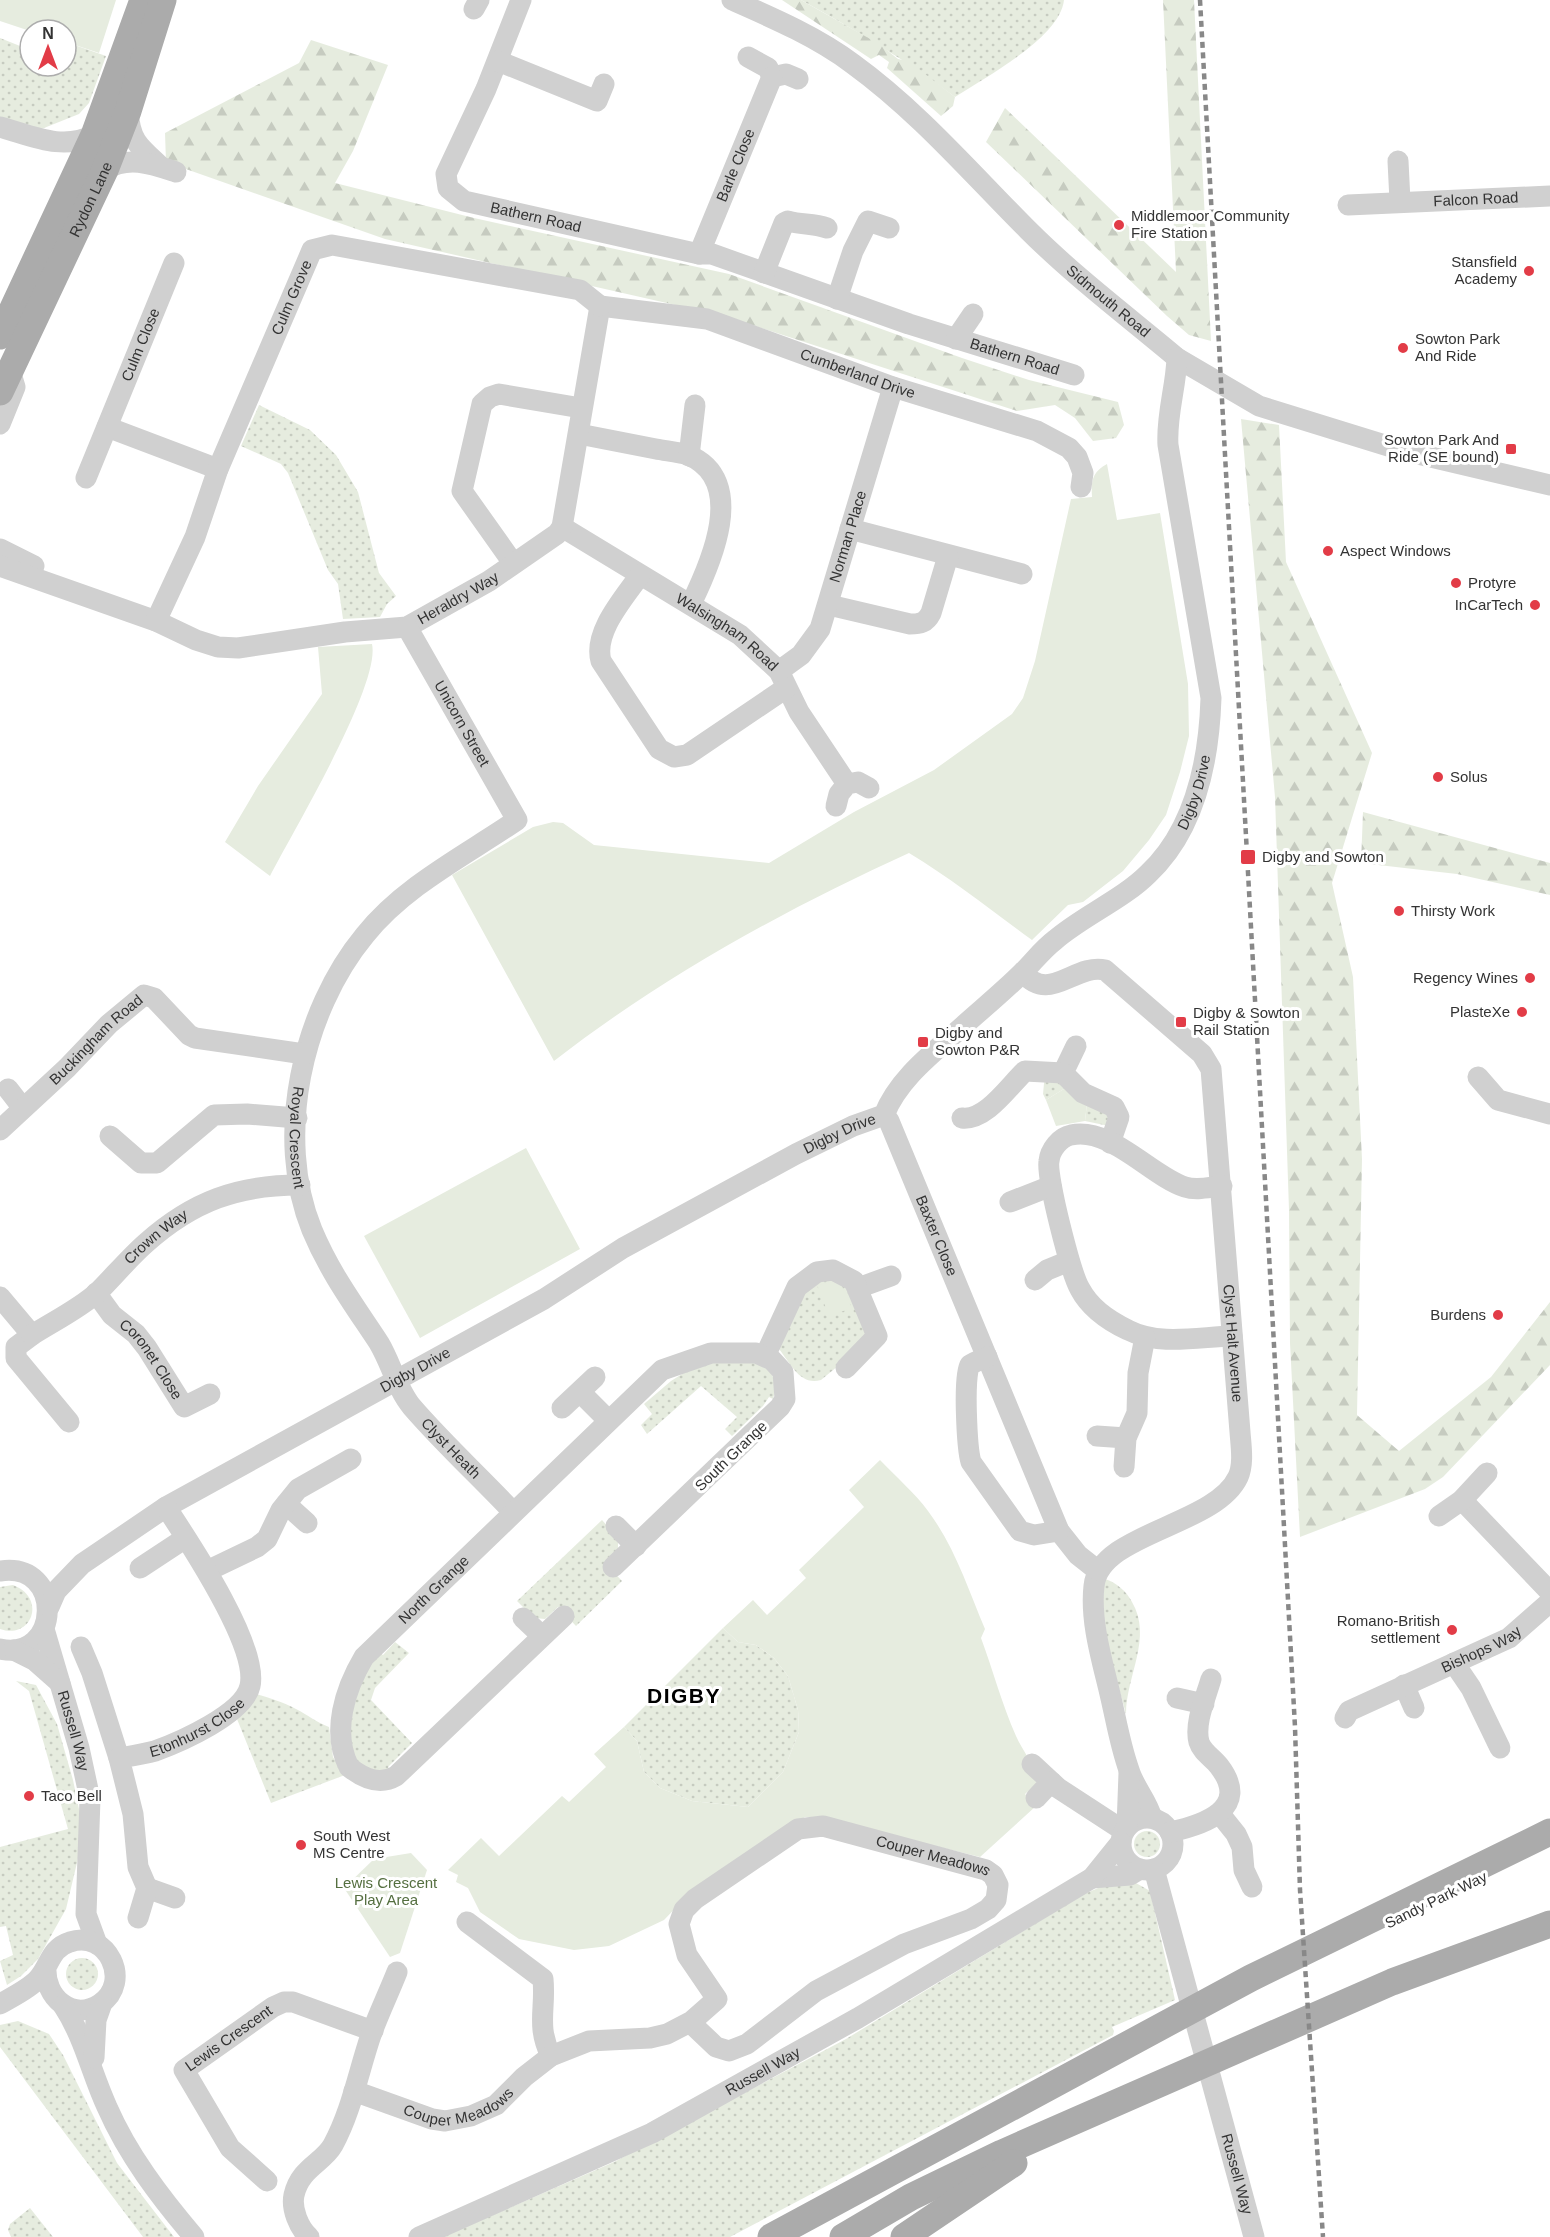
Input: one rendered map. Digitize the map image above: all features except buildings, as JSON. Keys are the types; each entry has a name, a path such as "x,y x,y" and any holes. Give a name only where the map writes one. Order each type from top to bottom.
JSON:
{"main road":[{"name":"Rydon Lane","path":"0,336 94,135 143,0"},
{"name":"Rydon Lane","path":"5,381 105,170 128,111 163,0"},
{"path":"771,2237 1083,2067 1320,1943 1550,1832"},
{"path":"843,2237 921,2193 1002,2153 1078,2122 1392,1982 1550,1924"},
{"path":"904,2237 1078,2122"}],"street":[{"name":"Sidmouth Road","path":"732,0 779,21 851,63 889,92 937,134 1030,231 1177,358 1269,409 1401,450 1550,485"},
{"name":"Bathern Road","path":"517,1 498,61 450,160 446,174 448,188 464,201 699,254 712,254 956,339 1074,375"},
{"path":"748,57 768,68 772,77 786,74 798,79"},
{"path":"498,61 598,99"},
{"name":"Barle Close","path":"699,254 772,77"},
{"path":"105,170 123,161 168,170 135,142 129,129 128,111"},
{"path":"0,127 73,144 94,135"},
{"path":"1398,161 1400,201"},
{"name":"Falcon Road","path":"1348,205 1550,196"},
{"path":"764,273 784,223 788,221 801,225 812,222 827,228"},
{"path":"837,299 853,251 868,221 889,228"},
{"name":"Culm Grove","path":"156,621 195,537 218,469 312,250 332,245 580,290 600,306"},
{"name":"Culm Close","path":"86,478 174,263"},
{"path":"562,527 600,306"},
{"name":"Cumberland Drive","path":"600,306 707,319 893,387 1036,431 1069,448 1082,464 1081,487"},
{"name":"Bathern Road","path":"956,339 973,315"},
{"name":"Digby Drive","path":"44,1629 49,1607 56,1591 82,1564 166,1507 544,1299 623,1248 796,1154 853,1126 884,1115 888,1104 914,1070 1023,972 1054,940 1148,875 1185,823 1197,794 1210,738 1211,698 1168,445 1167,429 1176,384 1177,358"},
{"path":"0,424 15,387 5,381"},
{"name":"Norman Place","path":"640,576 602,636 599,652 601,661 659,749 674,757 687,755 782,679 811,645 829,605 893,387"},
{"path":"513,563 462,491 482,404 490,397 499,394 581,408"},
{"path":"689,456 695,405"},
{"path":"107,427 218,469"},
{"path":"579,434 689,456 709,472 717,485 722,501 713,557 691,604"},
{"name":"Heraldry Way","path":"2,552 90,597 156,621 196,640 227,648 345,632 407,627 489,581 557,534 562,527"},
{"name":"Walsingham Road","path":"562,527 640,576 740,634 782,679 847,784"},
{"path":"850,529 1022,574"},
{"path":"829,605 909,624 921,624 931,613 948,556"},
{"name":"Unicorn Street","path":"407,627 517,820"},
{"path":"836,806 839,794 847,784 858,782 870,788"},
{"name":"Royal Crescent","path":"397,1378 389,1360 332,1273 311,1228 300,1185 296,1144 303,1054 331,986 365,935 414,890 517,820"},
{"name":"Clyst Halt Avenue","path":"1023,972 1038,984 1054,986 1083,970 1095,968 1105,970 1202,1054 1211,1069 1222,1186 1241,1451 1239,1477 1227,1494 1111,1555 1097,1570"},
{"name":"Buckingham Road","path":"0,1130 22,1107 67,1068 109,1024 144,995 154,998 189,1035 195,1038 303,1054"},
{"path":"1063,1073 1076,1046"},
{"path":"962,1118 974,1118 983,1112 1025,1071 1063,1073 1083,1093 1114,1107 1119,1117 1110,1143"},
{"path":"1478,1077 1498,1100 1550,1114"},
{"path":"8,1089 22,1107"},
{"path":"110,1136 141,1163 157,1163 214,1115 247,1114 297,1118"},
{"name":"Baxter Close","path":"884,1115 894,1132 1059,1531 1078,1555 1097,1570"},
{"path":"1222,1186 1185,1187 1110,1143 1080,1134 1068,1135 1060,1141 1049,1161 1051,1186 1069,1261 1080,1289 1094,1308 1129,1331 1164,1340 1232,1336"},
{"name":"Crown Way","path":"69,1422 16,1358 16,1347 96,1293 146,1242 194,1206 223,1195 268,1185 300,1185"},
{"path":"1010,1202 1051,1186"},
{"path":"1035,1280 1047,1270 1069,1261"},
{"path":"765,1356 784,1312 804,1279 817,1272 833,1270 854,1281 878,1336 846,1368"},
{"path":"858,1288 891,1276"},
{"name":"Coronet Close","path":"96,1293 112,1315 136,1334 147,1348 184,1407 210,1394"},
{"path":"0,1297 33,1335"},
{"path":"1124,1467 1126,1437 1137,1413 1138,1373 1145,1336"},
{"name":"North Grange","path":"543,1636 396,1776 389,1780 373,1780 349,1767 340,1738 343,1709 358,1666 364,1657 412,1609 662,1370 680,1362 726,1351 765,1356"},
{"name":"South Grange","path":"613,1567 780,1407 785,1398 785,1378 779,1366 765,1356"},
{"path":"987,1357 970,1365 965,1380 968,1418 967,1450 971,1462 1020,1531 1034,1535 1059,1531"},
{"path":"562,1408 595,1377"},
{"name":"Clyst Heath","path":"397,1378 411,1406 513,1512"},
{"path":"580,1392 608,1420"},
{"path":"1097,1436 1126,1437"},
{"path":"207,1571 257,1547 270,1534 286,1504 306,1482 351,1459"},
{"path":"1439,1515 1462,1500 1487,1473"},
{"path":"1462,1500 1550,1592"},
{"path":"286,1504 307,1523"},
{"name":"Etonhurst Close","path":"119,1758 153,1751 190,1737 239,1705 246,1697 251,1685 248,1655 207,1571 184,1539 166,1507"},
{"path":"616,1526 636,1546"},
{"path":"140,1568 184,1539"},
{"name":"Digby Drive","path":"0,1571 13,1570 30,1576 55,1574 82,1564"},
{"path":"1097,1570 1094,1587 1097,1638 1129,1772 1124,1834 1128,1861 1147,1869 1167,1860 1171,1853 1170,1832 1161,1822 1152,1818 1140,1819 1124,1834"},
{"path":"30,1576 41,1586 49,1607"},
{"name":"Bishops Way","path":"1345,1718 1349,1711 1509,1638 1550,1602"},
{"path":"523,1618 543,1636 564,1616"},
{"path":"7,1650 34,1641 44,1629"},
{"name":"Russell Way","path":"44,1629 90,1799 85,1887 86,1914 97,1944"},
{"path":"81,1647 92,1673 119,1758 133,1814 138,1867 147,1888 138,1918"},
{"name":"Russell Way","path":"7,1650 34,1660 60,1683"},
{"path":"1454,1663 1471,1688 1500,1748"},
{"path":"1170,1832 1190,1828 1220,1814 1226,1809 1229,1799 1228,1788 1220,1767 1204,1750 1198,1739 1211,1679"},
{"path":"1404,1685 1414,1708"},
{"path":"1177,1698 1204,1704"},
{"path":"1032,1764 1051,1782 1124,1834"},
{"path":"1129,1772 1147,1801 1152,1818"},
{"path":"1036,1798 1051,1782"},
{"path":"1220,1814 1236,1834 1242,1847 1244,1870 1252,1887"},
{"name":"Couper Meadows","path":"354,2091 432,2119 458,2119 496,2105 524,2077 551,2056 602,2039 660,2036 692,2021 717,1999 687,1955 679,1924 684,1910 695,1899 798,1829 823,1826 960,1862 986,1870 993,1875 998,1886 996,1900 988,1909 971,1919 904,1944 816,1991 747,2044 729,2051 716,2047 696,2028 692,2021"},
{"name":"Russell Way","path":"419,2237 652,2133 858,2018 1092,1878 1124,1834"},
{"name":"Sandy Park Way","path":"1320,1943 1350,1942 1550,1845"},
{"name":"Russell Way","path":"1092,1878 1130,1875 1147,1869 1182,1969 1254,2237"},
{"name":"Russell Way","path":"60,1946 71,1939 85,1887"},
{"path":"147,1888 175,1898"},
{"path":"467,1922 543,1979 541,2029 551,2056"},
{"path":"1,2003 38,1980 60,1946 82,1940 97,1944 111,1958 116,1977 114,1987 102,2003 94,2034 93,2070"},
{"path":"46,1968 47,1984 81,2034 107,2108 152,2185 194,2237"},
{"path":"309,2237 300,2227 294,2195 308,2169 327,2154 333,2144 354,2091 373,2031 397,1972"},
{"path":"1,2003 59,2002 83,2010 102,2003"},
{"name":"Lewis Crescent","path":"267,2181 230,2148 184,2070 284,2002 307,2006 373,2031"}],"green space":[{"path":"0,0 116,0 99,53 78,46 78,18 18,18 18,27 0,21"},
{"path":"782,0 801,0 879,44 898,59 908,61 955,97 953,106 941,116 887,68 889,62 879,55 871,59"},
{"path":"801,0 1064,0 1050,28 1036,42 1002,68 955,97 880,46"},
{"path":"1163,0 1194,0 1211,341 1189,335 1167,316 986,142 1005,108 1176,272"},
{"path":"0,38 18,45 18,78 78,78 78,46 106,56 89,103 79,114 39,130 0,119"},
{"path":"311,40 388,65 353,151 335,183 474,218 729,274 962,358 1029,380 1118,402 1124,425 1116,438 1093,441 1075,418 1055,405 1017,411 724,316 385,239 166,162 165,133 299,63"},
{"path":"259,405 310,430 336,455 358,492 379,573 396,596 387,604 380,617 343,619 338,584 328,570 288,473 281,464 241,446"},
{"path":"1241,419 1279,425 1286,562 1372,753 1332,883 1353,977 1362,1159 1357,1415 1399,1451 1491,1377 1550,1302 1550,1365 1443,1477 1425,1489 1300,1537 1290,1343 1289,1210 1275,797"},
{"path":"1107,464 1117,520 1160,513 1188,684 1189,736 1166,815 1123,871 1083,902 1068,905 1032,940 956,884 909,853 816,898 725,947 637,1001 554,1061 452,875 533,827 553,822 563,823 594,845 769,863 854,812 934,770 1012,714 1023,698 1035,661 1071,499 1092,497 1095,474"},
{"path":"372,644 371,664 363,692 349,724 333,759 270,876 225,842 258,786 322,694 318,647"},
{"path":"1363,812 1550,863 1550,895 1457,874 1361,863"},
{"path":"1045,1073 1107,1106 1109,1126 1085,1121 1087,1103 1067,1087 1046,1100 1043,1094"},
{"path":"1067,1087 1087,1103 1085,1121 1056,1126 1046,1100"},
{"path":"526,1148 580,1249 420,1338 364,1236"},
{"path":"844,1277 873,1337 821,1380 807,1380 797,1372 779,1349 809,1283"},
{"path":"832,1282 842,1286 852,1308 829,1316 817,1285"},
{"path":"701,1362 766,1363 777,1385 773,1399 769,1397 763,1406 732,1436 725,1429 737,1417 701,1386 647,1434 641,1425 652,1414 644,1404 671,1381"},
{"path":"880,1460 928,1511 946,1539 960,1568 985,1629 981,1638 1006,1712 1034,1771 1036,1784 1025,1794 1036,1806 980,1857 818,1817 805,1817 690,1893 664,1920 609,1946 574,1950 519,1939 480,1912 468,1888 456,1882 458,1875 448,1870 481,1838 499,1856 562,1796 569,1802 606,1767 594,1754 624,1727 637,1741 644,1772 660,1788 692,1801 748,1807 783,1772 799,1732 798,1710 788,1676 774,1658 756,1645 738,1642 723,1628 753,1600 767,1615 806,1578 799,1570 864,1507 849,1490"},
{"path":"602,1520 618,1538 618,1551 605,1563 622,1581 576,1626 558,1607 545,1619 534,1618 517,1601"},
{"path":"1105,1579 1124,1591 1130,1598 1138,1616 1139,1643 1126,1714 1105,1629 1103,1595"},
{"path":"13,1585 24,1591 30,1599 32,1608 27,1623 20,1629 11,1631 0,1629 0,1587"},
{"path":"723,1628 738,1642 756,1645 774,1658 788,1676 798,1710 799,1732 783,1772 748,1807 692,1801 660,1788 644,1772 637,1741 624,1727"},
{"path":"395,1642 409,1653 375,1688 371,1700 412,1743 388,1767 390,1770 378,1773 358,1765 349,1743 349,1720 355,1695 366,1672 380,1653 383,1655"},
{"path":"16,1681 36,1685 57,1724 79,1809 80,1850 66,1909 38,1959 21,1976 7,1985 0,1961 13,1955 6,1926 0,1927 0,1847 68,1829 29,1691"},
{"path":"256,1694 286,1704 329,1727 333,1757 345,1775 271,1803 237,1719"},
{"path":"1147,1831 1156,1835 1160,1844 1156,1853 1147,1857 1138,1853 1134,1844 1138,1835"},
{"name":"Lewis Crescent Play Area","path":"411,1853 427,1870 400,1953 390,1957 344,1888 374,1859"},
{"path":"1136,1883 1150,1891 1175,2000 1112,2027 1113,2035 730,2237 443,2237 614,2162 846,2039 1084,1894 1103,1886"},
{"path":"82,1958 93,1963 98,1974 93,1985 82,1990 71,1985 66,1974 71,1963"},
{"path":"18,2021 49,2034 63,2055 117,2163 174,2237 143,2237 0,2047 0,2025"},
{"path":"30,2208 53,2237 11,2237 8,2230 10,2224"}],"railway":[{"path":"1200,0 1295,1727 1300,1890 1323,2237"}],"place":[{"name":"Middlemoor Community Fire Station","path":"1119,225"},
{"name":"Stansfield Academy","path":"1529,271"},
{"name":"Sowton Park And Ride","path":"1403,348"},
{"name":"Sowton Park And Ride (SE bound)","path":"1511,449"},
{"name":"Aspect Windows","path":"1328,551"},
{"name":"Protyre","path":"1456,583"},
{"name":"InCarTech","path":"1535,605"},
{"name":"Solus","path":"1438,777"},
{"name":"Digby and Sowton","path":"1248,857"},
{"name":"Thirsty Work","path":"1399,911"},
{"name":"Regency Wines","path":"1530,978"},
{"name":"PlasteXe","path":"1522,1012"},
{"name":"Digby & Sowton Rail Station","path":"1181,1022"},
{"name":"Digby and Sowton P&R","path":"923,1042"},
{"name":"Burdens","path":"1498,1315"},
{"name":"Romano-British settlement","path":"1452,1630"},
{"name":"Taco Bell","path":"29,1796"},
{"name":"South West MS Centre","path":"301,1845"}],"district":[{"name":"DIGBY","path":"684,1696"}]}
